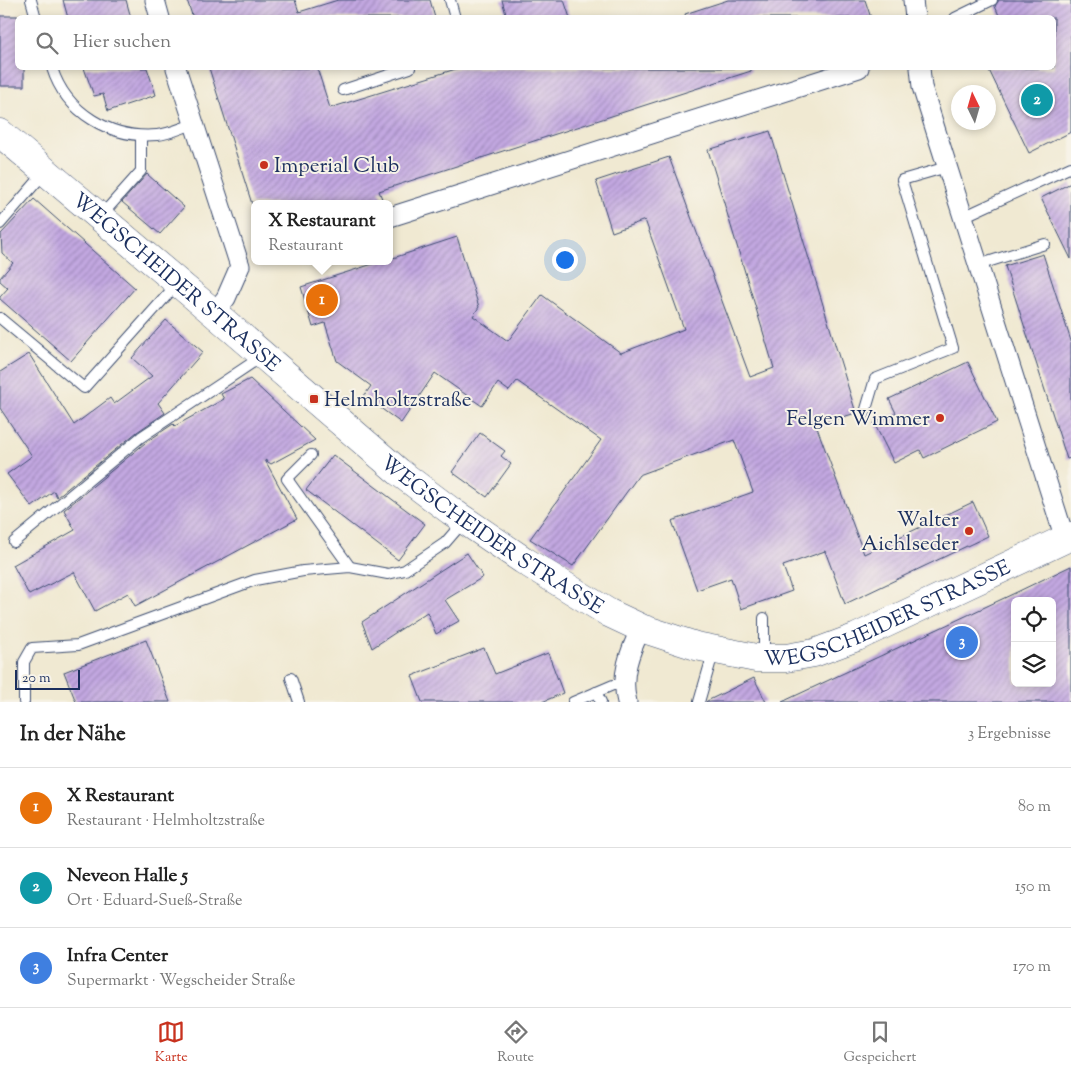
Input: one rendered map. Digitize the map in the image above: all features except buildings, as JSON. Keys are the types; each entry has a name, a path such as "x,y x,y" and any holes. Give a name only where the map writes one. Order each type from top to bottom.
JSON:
{"street":[{"path":"155,0 159,15"},
{"path":"913,0 915,15"},
{"path":"177,70 194,124 247,263 226,298 214,313"},
{"path":"393,216 853,70"},
{"path":"920,70 922,87 963,218 1068,537"},
{"name":"WEGSCHEIDER STRASSE","path":"0,133 399,472 465,521 580,596 609,613 641,628 696,646 764,658 786,658 814,653 857,637 1068,537"},
{"path":"626,693 625,672 633,644 641,628"}],"lane":[{"path":"31,0 35,15"},
{"path":"450,0 454,15"},
{"path":"961,15 992,0"},
{"path":"53,70 57,82 73,105 94,121 114,131 140,136 160,135 194,124"},
{"path":"343,90 404,70"},
{"path":"100,217 141,171 140,136"},
{"path":"864,416 875,379 953,348 902,180 947,167"},
{"path":"963,218 1071,167"},
{"path":"0,224 45,171"},
{"path":"978,265 1044,244"},
{"path":"0,318 84,388 178,283"},
{"path":"14,542 141,438 262,356"},
{"path":"312,455 287,479 350,567"},
{"path":"24,702 24,662 32,648 78,645 255,580 303,571 350,567 388,574 405,570 445,543 465,521"},
{"path":"764,618 764,658"},
{"path":"699,702 714,650"},
{"path":"290,678 299,702"},
{"path":"573,702 598,697 614,685 626,693"}],"place":[{"name":"Neveon Halle 5","path":"1037,100"},
{"name":"Imperial Club","path":"264,165"},
{"name":"X Restaurant","path":"322,300"},
{"name":"Helmholtzstraße","path":"314,399"},
{"name":"Felgen Wimmer","path":"940,418"},
{"name":"Walter Aichlseder","path":"969,531"},
{"name":"Infra Center","path":"962,642"}]}
